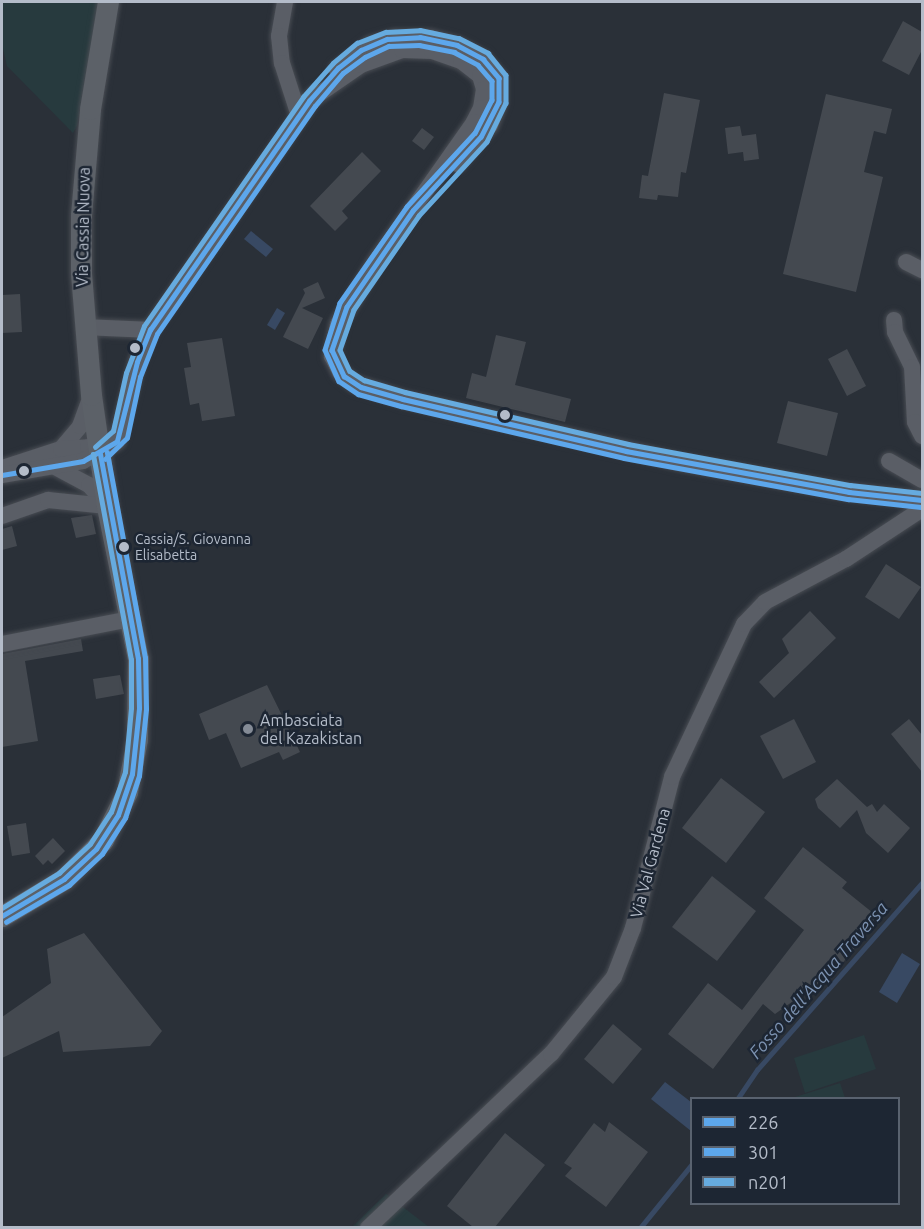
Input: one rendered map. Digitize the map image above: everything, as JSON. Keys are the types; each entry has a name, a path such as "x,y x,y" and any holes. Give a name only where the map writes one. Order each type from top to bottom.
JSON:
{"main road":[{"name":"Via Cassia Nuova","path":"2,916 71,873 96,849 118,815 132,774 139,718 139,668 107,506 91,395 80,244 84,165 96,57 108,2"}],"street":[{"path":"285,2 279,36 282,63 299,116"},
{"path":"2,475 55,467 100,453 120,435 134,375 150,330 309,101 352,56 387,39 430,38 457,45 489,64 500,84 493,120 413,211 356,290 333,336 334,362 355,384 402,399 680,462 849,492 922,500"},
{"path":"906,262 922,270"},
{"path":"894,320 895,332 912,367 915,422 922,436"},
{"path":"85,327 150,330"},
{"path":"62,450 80,426 91,395"},
{"path":"2,468 62,450 88,447 100,453"},
{"path":"889,460 922,480"},
{"path":"55,467 89,485 107,506"},
{"path":"2,516 48,500 107,506"},
{"name":"Via Val Gardena","path":"368,1227 551,1054 609,984 628,944 672,777 744,624 765,602 846,559 922,509"},
{"path":"2,644 131,619"}],"green space":[{"path":"2,2 99,2 77,126 73,133 7,66 2,44"},
{"path":"864,1035 876,1069 805,1093 794,1058"},
{"path":"840,1083 845,1097 795,1097"},
{"path":"386,1194 429,1227 351,1228"}],"water":[{"path":"251,231 273,249 266,257 244,239"},
{"path":"277,308 285,313 275,330 267,325"},
{"path":"902,953 920,964 897,1003 879,992"},
{"path":"665,1082 690,1101 690,1130 651,1099"}],"building":[{"path":"903,21 922,32 922,50 909,75 882,61"},
{"path":"664,93 700,100 686,173 681,172 678,197 658,195 657,200 639,198 642,175 648,176"},
{"path":"826,94 892,109 886,134 874,131 864,172 883,177 856,292 783,274"},
{"path":"740,126 742,136 756,134 759,159 744,161 743,152 728,154 725,128"},
{"path":"422,128 434,137 424,150 412,141"},
{"path":"362,152 381,171 342,211 348,218 335,231 310,206"},
{"path":"318,282 325,298 302,308 323,318 308,349 283,337 305,293 303,289"},
{"path":"20,294 22,332 2,333 2,295"},
{"path":"496,335 526,342 515,385 571,399 565,422 466,398 472,373 486,377"},
{"path":"222,338 235,416 202,421 199,403 190,405 184,368 191,367 187,343"},
{"path":"847,349 866,386 847,396 828,359"},
{"path":"788,401 838,413 827,456 777,443"},
{"path":"92,515 96,534 76,538 71,518"},
{"path":"12,526 17,546 2,550 2,529"},
{"path":"886,564 921,587 899,619 865,597"},
{"path":"810,611 836,638 774,698 759,682 789,653 782,639"},
{"path":"81,639 83,651 25,661 38,741 2,747 2,654"},
{"path":"120,675 124,694 96,699 93,679"},
{"name":"Ambasciata del Kazakistan","path":"267,685 300,752 283,760 279,752 241,768 226,733 209,740 199,714"},
{"path":"794,719 816,762 783,779 760,736"},
{"path":"909,719 922,735 922,772 891,734"},
{"path":"721,778 765,812 726,863 682,828"},
{"path":"837,779 867,807 872,804 877,812 884,804 910,828 888,853 866,833 857,810 840,828 818,808 815,799"},
{"path":"26,823 30,853 12,856 7,826"},
{"path":"53,838 65,851 52,864 48,860 43,865 35,856"},
{"path":"803,847 847,882 842,888 878,917 838,969 775,1014 763,1004 713,1069 668,1034 708,983 742,1010 804,930 764,898"},
{"path":"712,876 756,911 717,961 672,927"},
{"path":"84,933 162,1031 150,1046 63,1052 59,1031 2,1058 2,1017 51,983 47,949"},
{"path":"613,1024 642,1049 613,1084 584,1059"},
{"path":"609,1122 648,1152 606,1207 565,1176 572,1168 564,1163 594,1123 605,1132"},
{"path":"505,1133 545,1165 495,1227 473,1227 447,1206"}],"waterway":[{"name":"Fosso dell'Acqua Traversa","path":"739,1097 757,1070 922,883"},
{"name":"Fosso dell'Acqua Traversa","path":"640,1228 690,1166"}],"transit line":[{"name":"n201","path":"95,447 113,431 126,373 144,326 303,97 333,63 357,43 386,32 420,30 459,38 488,53 506,75 506,103 487,142 419,216 354,310 340,350 350,371 364,380 405,392 628,444 850,485 922,493"},
{"name":"226","path":"2,475 83,461 117,441 137,362 150,330 309,101 338,68 361,50 387,39 420,37 457,45 483,59 499,78 499,102 481,137 413,211 347,307 332,350 344,376 361,387 403,399 626,451 849,492 922,500"},
{"name":"301","path":"105,459 127,438 140,377 157,334 315,106 343,73 365,57 389,46 419,45 454,52 478,65 492,81 492,100 475,133 407,207 340,303 325,350 339,381 358,394 401,406 624,458 848,499 921,507"},
{"name":"301","path":"6,922 69,885 102,854 125,818 139,776 146,709 145,658 107,452"},
{"name":"226","path":"2,916 64,879 96,849 118,815 132,774 139,708 138,659 100,453"},
{"name":"n201","path":"2,908 59,873 90,844 111,812 125,772 131,708 131,660 93,454"}],"place":[{"name":"Cassia/S. Giovanna Elisabetta","path":"124,547"},
{"name":"Ambasciata del Kazakistan","path":"248,729"}]}
